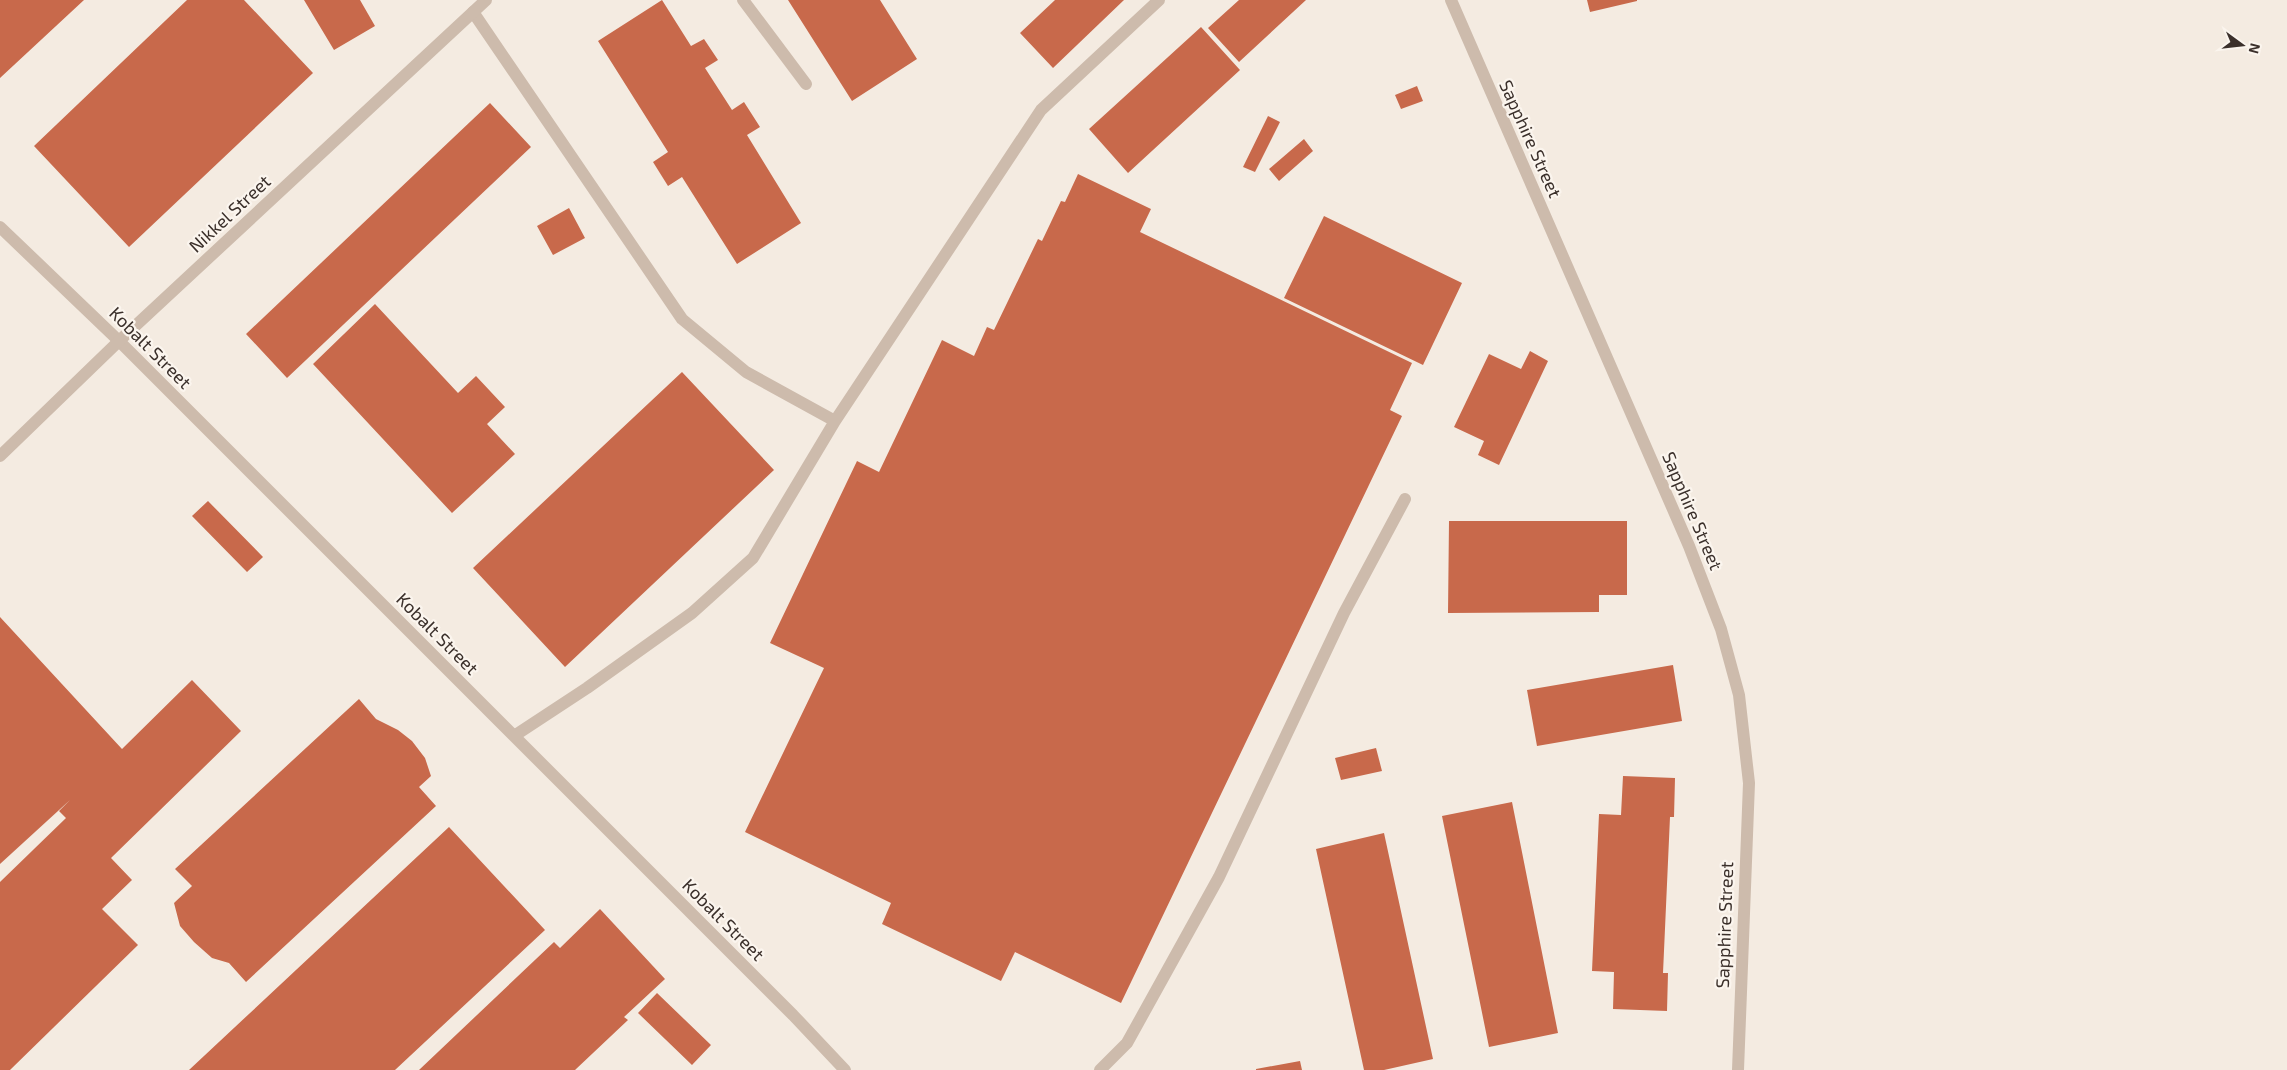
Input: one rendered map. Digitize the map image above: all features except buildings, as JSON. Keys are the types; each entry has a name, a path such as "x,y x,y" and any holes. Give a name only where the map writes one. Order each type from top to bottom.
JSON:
{"street":[{"name":"Nikkel Street","path":"0,456 119,341 486,0"},
{"path":"743,0 806,84"},
{"path":"514,736 587,688 692,612 753,558 835,421 1041,110 1159,0"},
{"name":"Sapphire Street","path":"1451,0 1689,546 1721,629 1734,676 1739,695 1749,783 1738,1070"},
{"path":"473,12 682,319 746,372 835,421"},
{"name":"Kobalt Street","path":"0,227 119,341 793,1015 845,1070"},
{"path":"1100,1070 1127,1042 1219,877 1344,614 1405,500"}]}
